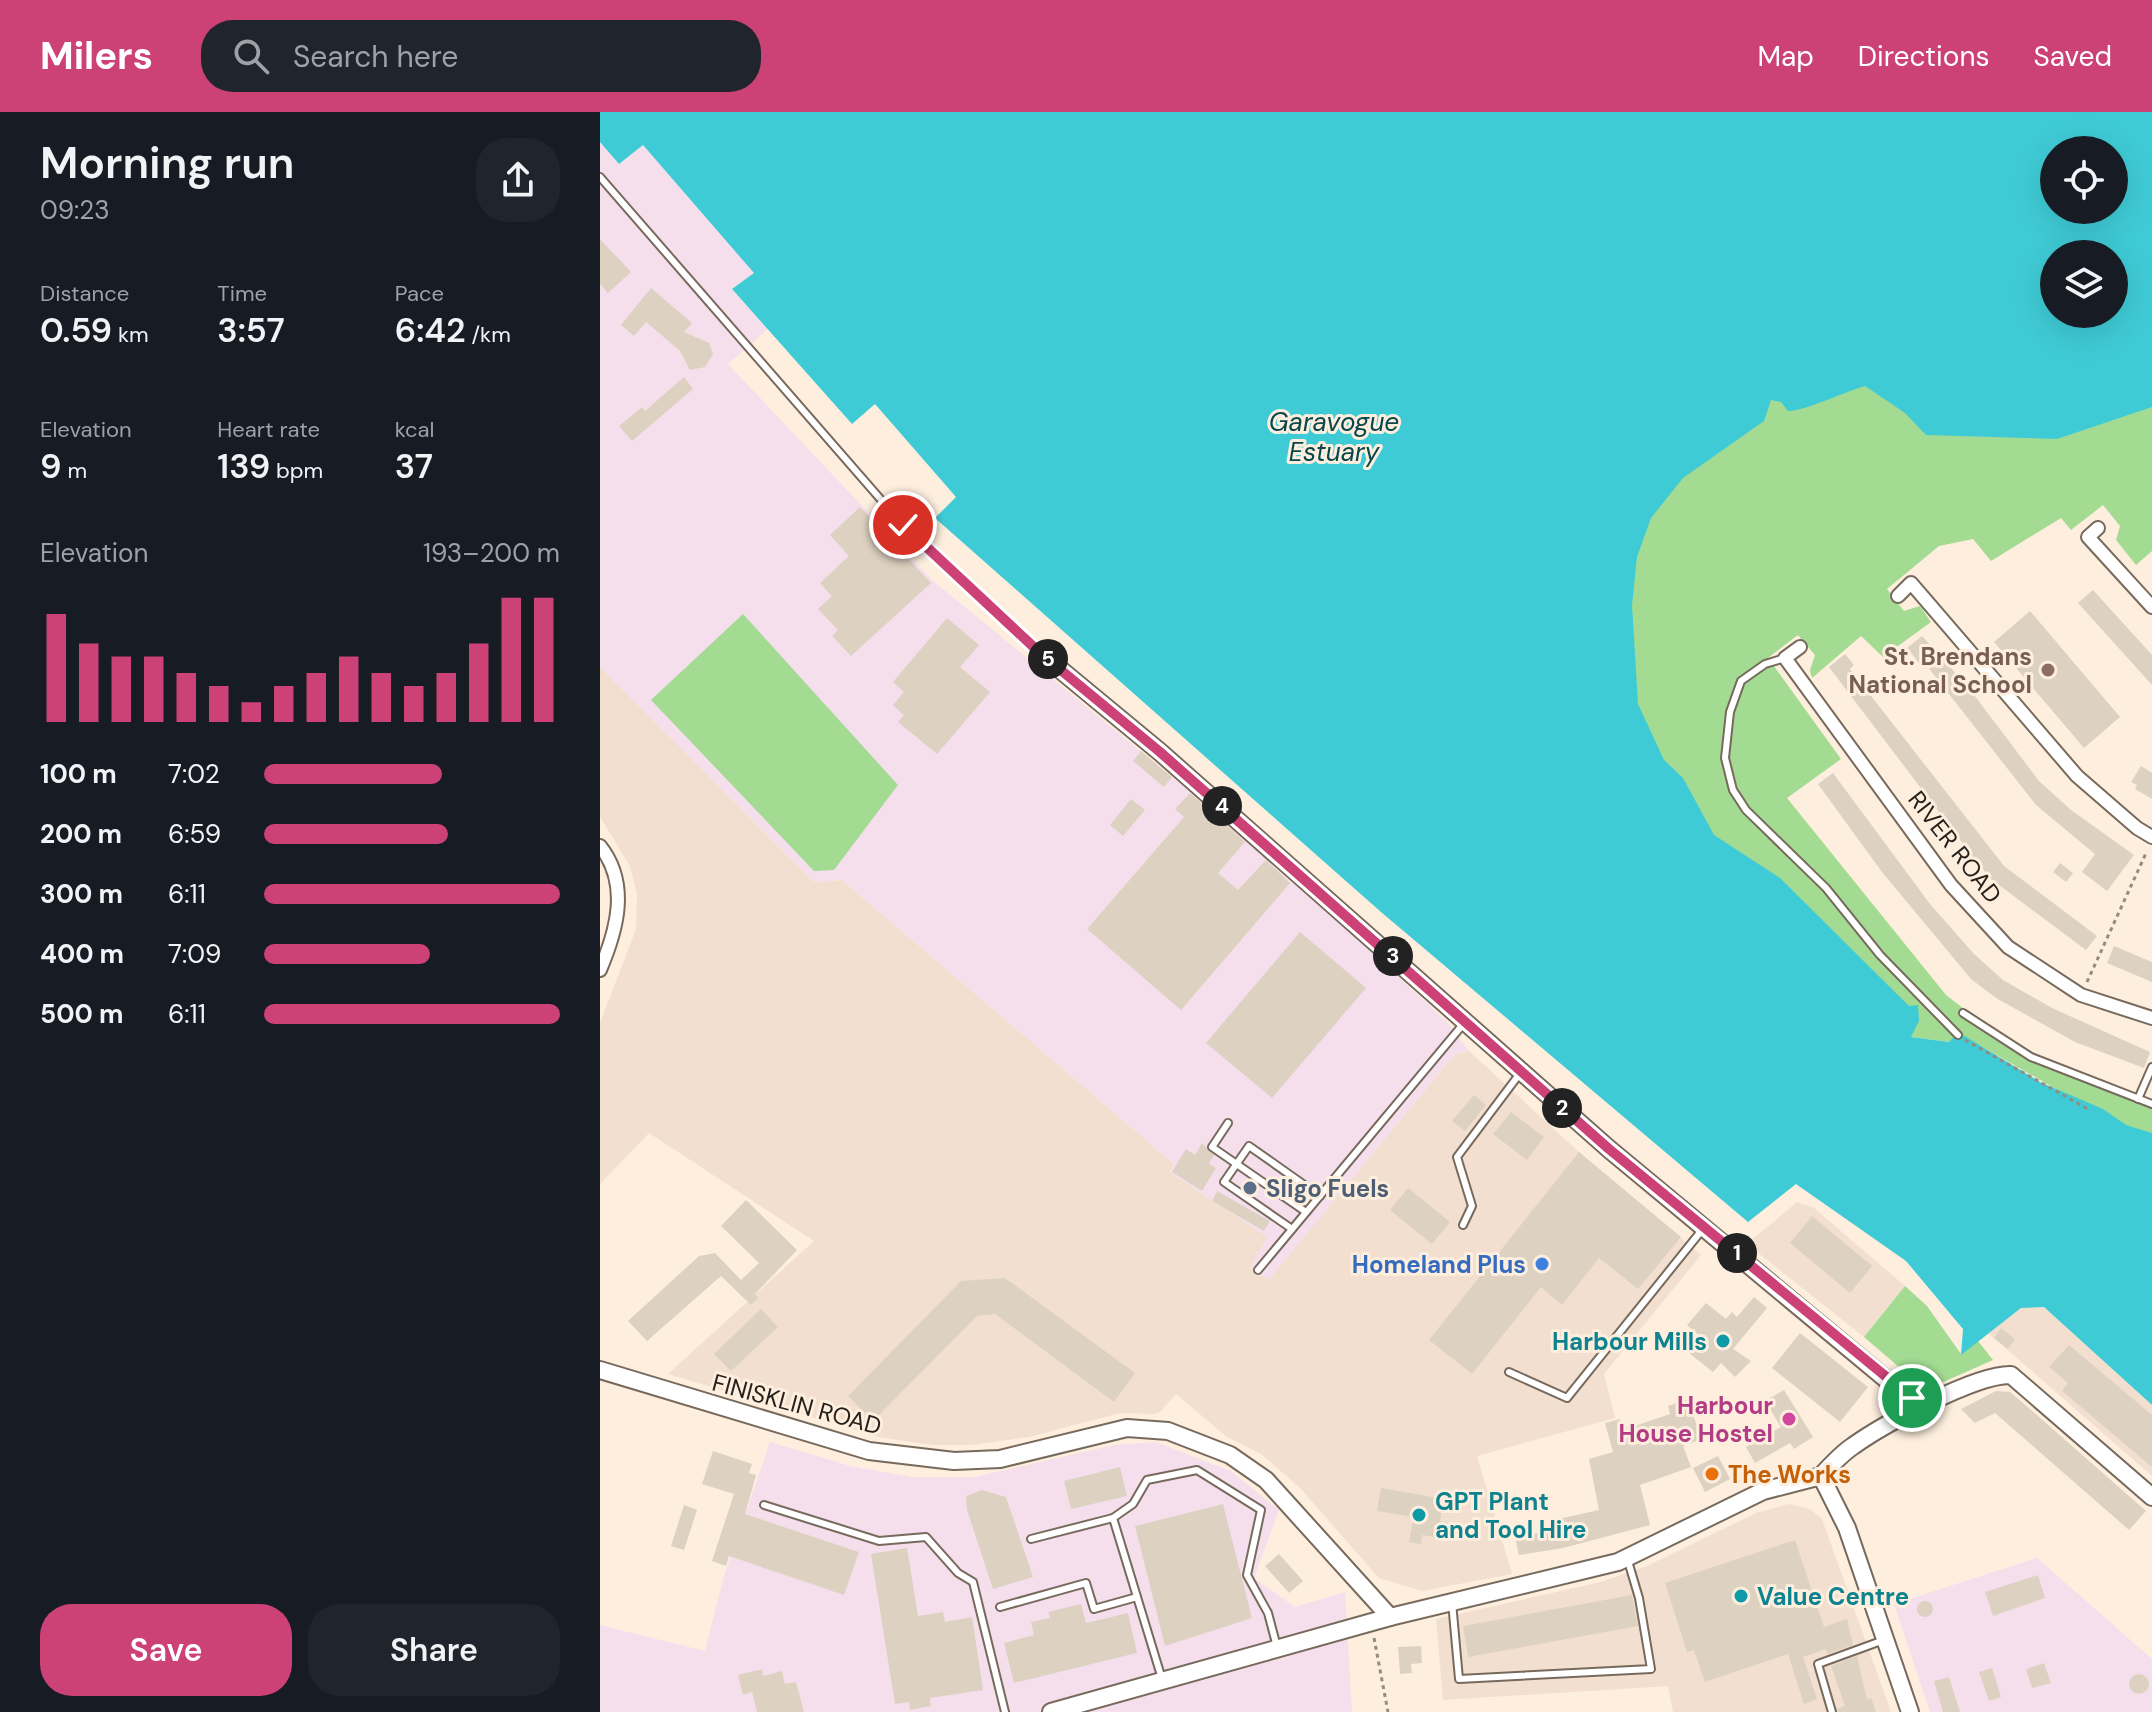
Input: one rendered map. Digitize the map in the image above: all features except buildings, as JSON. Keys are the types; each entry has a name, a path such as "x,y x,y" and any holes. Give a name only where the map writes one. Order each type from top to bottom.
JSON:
{"street":[{"path":"2098,528 2088,537 2152,607"},
{"path":"1898,596 1911,583 2077,776 2150,842"},
{"path":"1785,658 1800,647"},
{"path":"1039,652 1160,752 1521,1072 1922,1409"},
{"name":"RIVER ROAD","path":"1785,658 1951,885 2008,947 2081,995 2152,1018"},
{"path":"600,846 615,875 619,912 600,970"},
{"name":"FINISKLIN ROAD","path":"600,1370 869,1451 954,1461 1000,1459 1127,1428 1168,1431 1230,1455 1266,1480 1390,1617"},
{"path":"1051,1712 1371,1622 1627,1557 1763,1491 1821,1476 1853,1446 1979,1380 2011,1375 2152,1497"},
{"path":"1821,1476 1847,1528 1910,1712"}],"lane":[{"path":"600,177 903,525 1039,652"},
{"path":"1785,658 1765,664 1741,681 1730,712 1725,758 1733,790 1746,810 1826,888 1880,955 1958,1035"},
{"path":"1963,1013 2031,1057 2152,1104"},
{"path":"1258,1270 1465,1022"},
{"path":"2138,1099 2152,1067"},
{"path":"1463,1225 1472,1206 1457,1157 1521,1072"},
{"path":"1228,1123 1212,1147 1306,1212"},
{"path":"1292,1229 1224,1182 1249,1146 1320,1196"},
{"path":"1509,1372 1567,1398 1705,1227"},
{"path":"1031,1539 1113,1518 1133,1504 1147,1480 1197,1470 1261,1510 1247,1575 1268,1613 1277,1648"},
{"path":"764,1505 879,1541 926,1537 958,1573 973,1582 1005,1712"},
{"path":"1113,1518 1162,1679"},
{"path":"1452,1602 1459,1679 1651,1669 1639,1598 1627,1557"},
{"path":"1000,1607 1086,1583 1094,1609 1137,1597"},
{"path":"1832,1712 1818,1664 1885,1639"}],"path":[{"path":"2081,995 2150,842"},
{"path":"1958,1035 2088,1109"},
{"path":"1371,1622 1388,1712"}],"shaded area":[{"path":"600,142 619,164 643,145 755,273 732,290 768,329 728,364 932,580 1172,777 1373,953 1449,1024 1469,1051 1457,1053 1449,1061 1269,1280 1250,1268 1267,1237 1170,1172 1174,1164 842,880 814,882 600,667"},
{"path":"600,667 814,882 842,880 1174,1164 1170,1172 1268,1237 1269,1279 1449,1061 1457,1053 1469,1051 1579,1152 1701,1255 1604,1374 1615,1418 1477,1456 1512,1574 1422,1591 1379,1578 1300,1488 1261,1454 1227,1437 1176,1394 1160,1412 1153,1414 1120,1413 1029,1437 971,1445 931,1445 879,1437 668,1374 814,1241 649,1133 600,1184 600,1023 636,929 637,894 630,866 600,817"},
{"path":"1797,1202 1814,1208 1905,1286 1864,1337 1747,1244"},
{"path":"2044,1307 2152,1405 2152,1476 1988,1333 2021,1308"},
{"path":"770,1442 850,1466 912,1477 974,1477 1114,1445 1156,1442 1231,1471 1279,1510 1254,1578 1295,1607 1345,1592 1352,1712 600,1712 600,1625 705,1651 724,1576"},
{"path":"1789,1504 1810,1509 1822,1519 1891,1712 1673,1712 1668,1686 1443,1700 1436,1619 1597,1583 1647,1566 1756,1513"},
{"path":"2037,1558 2152,1659 2152,1712 1930,1712 1894,1604"}],"green space":[{"path":"2152,112 2152,551 2136,565 2116,540 2120,526 2103,505 2071,530 2061,518 1991,561 1973,539 1939,546 1887,589 1904,611 1920,606 1931,622 1883,657 1861,636 1812,678 1810,670 1815,655 1798,635 1768,658 1841,759 1787,798 1946,995 1990,1029 2058,1066 2152,1101 2152,1144 1958,1033 1949,1042 1911,1037 1134,377 2040,141 2040,224 2128,224 2128,136 2060,136"},
{"path":"743,614 898,785 834,870 814,871 651,700"},
{"path":"1905,1286 1927,1306 1961,1354 1978,1341 1993,1360 1932,1387 1906,1373 1864,1337"}],"water":[{"name":"Garavogue Estuary","path":"600,112 2152,112 2152,407 2057,439 1926,435 1905,413 1865,386 1795,410 1788,411 1781,402 1771,400 1764,421 1683,478 1651,518 1637,557 1632,605 1638,704 1664,760 1683,778 1714,835 1780,878 1909,1006 1918,1005 1919,1021 1911,1037 1949,1042 1958,1032 2040,1082 2103,1109 2126,1125 2152,1133 2152,1405 2044,1307 2021,1308 1961,1355 1963,1329 1906,1261 1796,1184 1748,1222 1381,912 935,518 956,497 875,404 852,424 732,289 754,273 643,145 619,164 600,142"}],"place":[{"name":"St. Brendans National School","path":"2048,670"},
{"name":"Sligo Fuels","path":"1250,1188"},
{"name":"Homeland Plus","path":"1542,1264"},
{"name":"Harbour Mills","path":"1723,1341"},
{"name":"Harbour House Hostel","path":"1789,1419"},
{"name":"The Works","path":"1712,1474"},
{"name":"GPT Plant and Tool Hire","path":"1419,1515"},
{"name":"Value Centre","path":"1741,1596"}],"route":[{"path":"903,525 1039,652 1160,752 1609,1149 1912,1398"}]}
